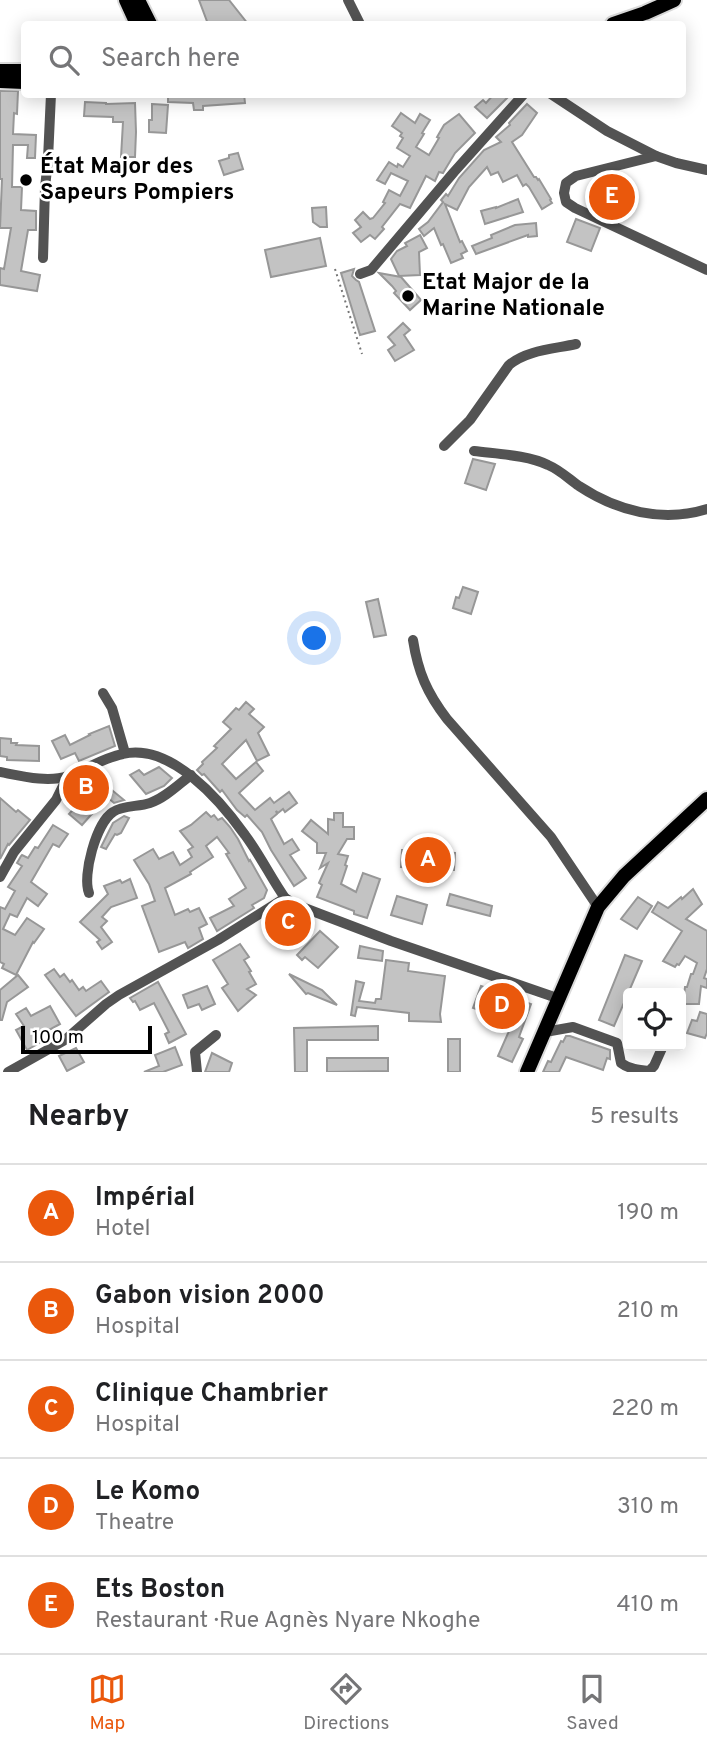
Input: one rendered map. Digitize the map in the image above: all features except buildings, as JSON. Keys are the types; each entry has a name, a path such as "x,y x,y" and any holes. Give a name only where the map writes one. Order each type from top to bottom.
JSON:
{"main road":[{"path":"622,21 674,0"},
{"path":"0,71 21,71"},
{"path":"0,81 21,82"},
{"path":"527,1072 598,907 624,876 707,799"}],"street":[{"path":"348,0 358,21"},
{"path":"43,258 51,98"},
{"path":"360,274 371,270 520,98"},
{"path":"557,98 607,131 656,156 707,170"},
{"path":"656,156 576,176 566,183 566,202 707,270"},
{"path":"444,446 470,420 488,391 517,358 576,344"},
{"path":"474,451 546,464 597,496 626,509 661,514 707,509"},
{"path":"413,639 423,682 434,702 551,837 598,907"},
{"path":"103,693 112,709 125,753"},
{"path":"0,772 58,778 125,753 152,755 191,775 213,797 244,834 285,898 294,904 391,941 560,999"},
{"path":"89,893 86,883 94,842 108,817 119,809 153,802 191,775"},
{"path":"0,877 14,852 56,800 68,776"},
{"path":"8,1072 65,1040 119,995 218,940 285,898"},
{"path":"545,1032 573,1027 617,1044 621,1063 639,1070 649,1071 661,1051"},
{"path":"197,1072 195,1052 216,1035"}],"path":[{"path":"335,269 362,354"}],"place":[{"name":"État Major des Sapeurs Pompiers","path":"26,180"},
{"name":"Ets Boston","path":"612,197"},
{"name":"Etat Major de la Marine Nationale","path":"408,296"},
{"name":"Gabon vision 2000","path":"86,788"},
{"name":"Impérial","path":"428,860"},
{"name":"Clinique Chambrier","path":"288,923"},
{"name":"Le Komo","path":"502,1006"}]}
